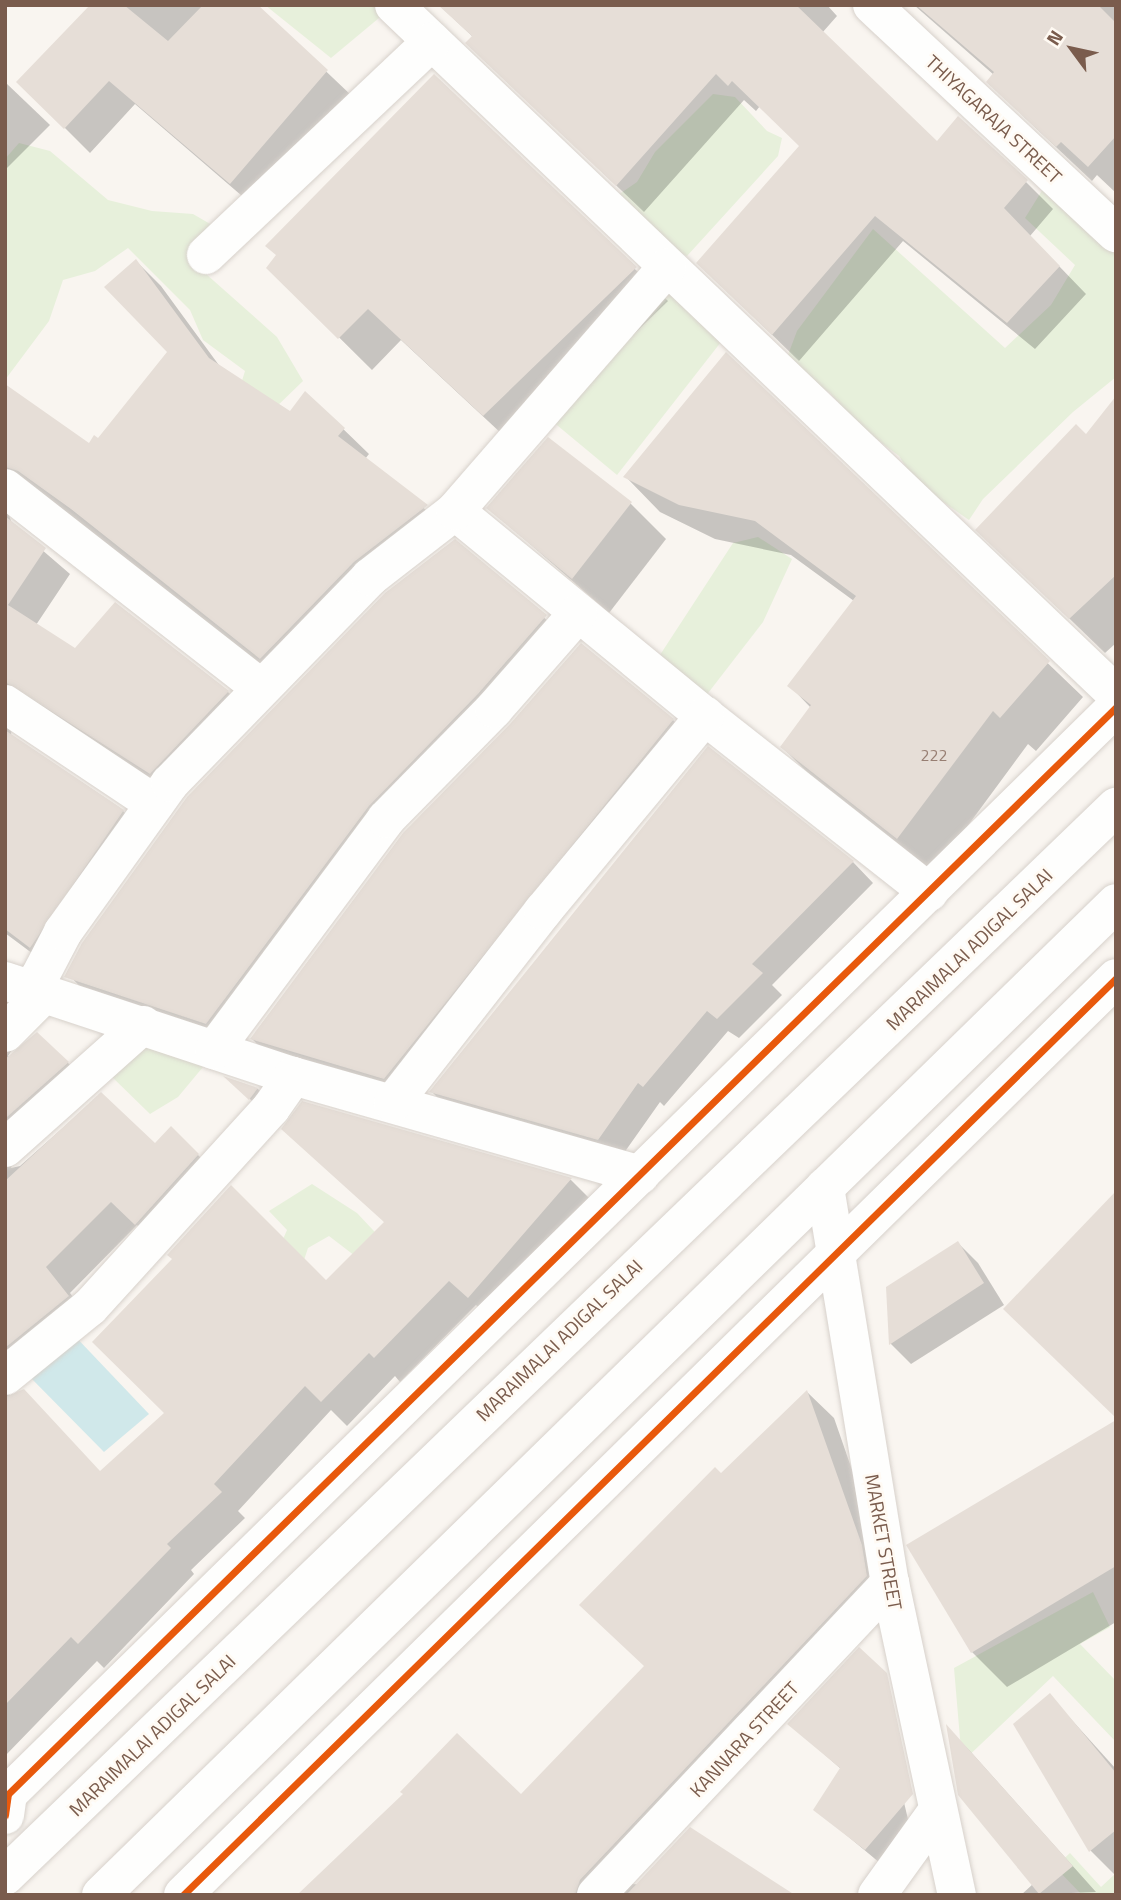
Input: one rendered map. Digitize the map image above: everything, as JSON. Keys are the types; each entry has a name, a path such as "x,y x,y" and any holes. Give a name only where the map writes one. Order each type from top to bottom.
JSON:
{"street":[{"path":"394,5 1116,694"},
{"name":"THIYAGARAJA STREET","path":"872,5 1116,233"},
{"path":"206,255 432,41"},
{"path":"44,994 39,978 62,932 155,804 260,687 370,577 455,511 667,267"},
{"path":"5,488 260,687"},
{"path":"455,511 705,716 929,892"},
{"path":"214,1050 386,819 494,709 578,612"},
{"path":"5,704 155,804"},
{"path":"5,1815 8,1794 1116,707"},
{"path":"393,1103 543,911 705,716"},
{"name":"MARAIMALAI ADIGAL SALAI","path":"5,1876 1116,807"},
{"path":"101,1895 1116,903"},
{"path":"183,1895 1116,978"},
{"path":"5,981 293,1076 640,1175"},
{"path":"5,1033 44,994"},
{"path":"5,1149 143,1025"},
{"path":"5,1376 90,1307 271,1108 293,1076"},
{"name":"MARKET STREET","path":"825,1187 890,1583 936,1813 957,1895"},
{"name":"KANNARA STREET","path":"596,1895 890,1583"},
{"path":"877,1895 936,1813"}],"green space":[{"path":"265,5 377,5 385,13 331,58"},
{"path":"713,94 735,97 767,131 782,138 778,156 687,256 662,246 618,195 637,182 655,152"},
{"path":"19,143 50,151 108,200 152,211 193,214 212,225 188,258 277,337 303,381 241,441 229,423 245,371 203,340 190,310 128,248 95,271 63,280 49,321 5,380 5,159"},
{"path":"1043,189 1116,244 1116,377 1073,412 983,499 969,520 916,483 899,456 858,425 830,393 785,363 797,331 873,229 1005,348 1051,305 1075,265 1025,218"},
{"path":"670,282 721,342 617,475 546,416"},
{"path":"758,537 792,559 763,622 705,697 658,658 733,543"},
{"path":"151,1038 203,1067 178,1097 150,1114 109,1074"},
{"path":"312,1184 357,1213 403,1262 372,1269 329,1236 308,1248 302,1266 274,1260 287,1230 269,1211"},
{"path":"1093,1592 1110,1627 1080,1644 1116,1681 1116,1742 1053,1676 962,1762 954,1668"},
{"path":"1070,1853 1101,1887 1116,1873 1116,1895 1082,1895 1055,1867"}],"water":[{"path":"71,1332 149,1414 104,1452 25,1372"}],"building":[{"path":"90,5 124,5 168,41 203,5 258,5 328,70 230,184 109,81 64,129 16,82"},
{"path":"438,5 796,5 937,141 958,116 1028,180 1004,208 1060,266 1007,323 875,216 772,335 696,263 799,146 732,81 728,86 716,74 616,186 465,43 472,36"},
{"path":"916,5 1098,5 1116,23 1116,136 1088,167 1061,142 1056,147 986,82 994,72"},
{"path":"434,74 637,267 483,416 368,309 338,339 266,268 276,255 265,246"},
{"path":"136,259 209,358 290,411 305,391 345,428 338,436 428,505 354,562 260,659 71,509 18,471 5,467 5,384 89,443 94,435 98,438 167,352 104,287"},
{"path":"726,352 1050,661 1000,718 993,711 897,839 780,747 811,705 787,686 856,596 755,521 679,505 623,477"},
{"path":"1116,396 1116,575 1069,619 975,530 1076,424 1086,434"},
{"path":"548,437 632,502 572,579 486,508"},
{"path":"5,516 46,548 8,605 75,648 115,602 229,691 150,774 5,682"},
{"path":"455,539 547,615 478,694 369,806 206,1024 64,977 82,943 187,797 385,593"},
{"path":"581,643 674,719 384,1079 250,1039 403,833 510,724"},
{"path":"5,730 124,810 30,948 5,929"},
{"path":"708,746 854,861 752,964 763,973 717,1019 707,1011 643,1087 638,1083 598,1140 429,1092"},
{"path":"37,1032 69,1062 6,1118 5,1059"},
{"path":"223,1076 258,1088 249,1100"},
{"path":"101,1092 155,1143 171,1126 199,1154 135,1225 111,1202 46,1267 69,1296 5,1348 5,1181"},
{"path":"302,1101 572,1178 468,1298 449,1281 374,1358 369,1353 321,1402 305,1386 214,1484 222,1492 167,1544 171,1548 78,1644 71,1637 5,1705 5,1397 24,1389 100,1471 164,1413 92,1342 172,1259 167,1255 231,1185 326,1280 384,1222 281,1129"},
{"path":"1116,1191 1116,1418 1003,1309"},
{"path":"958,1241 984,1283 889,1345 886,1287"},
{"path":"807,1390 862,1545 867,1576 580,1880 575,1895 297,1895 403,1794 400,1792 457,1733 521,1794 644,1666 579,1605 715,1467 721,1473"},
{"path":"1116,1420 1116,1566 971,1653 906,1545"},
{"path":"859,1647 887,1673 913,1794 865,1850 813,1810 840,1768 787,1724"},
{"path":"1050,1693 1116,1773 1116,1830 1089,1852 1013,1724"},
{"path":"946,1724 1073,1866 1039,1894 958,1795"},
{"path":"690,1827 795,1895 626,1895"}],"cycle path":[{"path":"5,1815 8,1794 1116,707"},
{"path":"183,1895 1116,978"}]}
